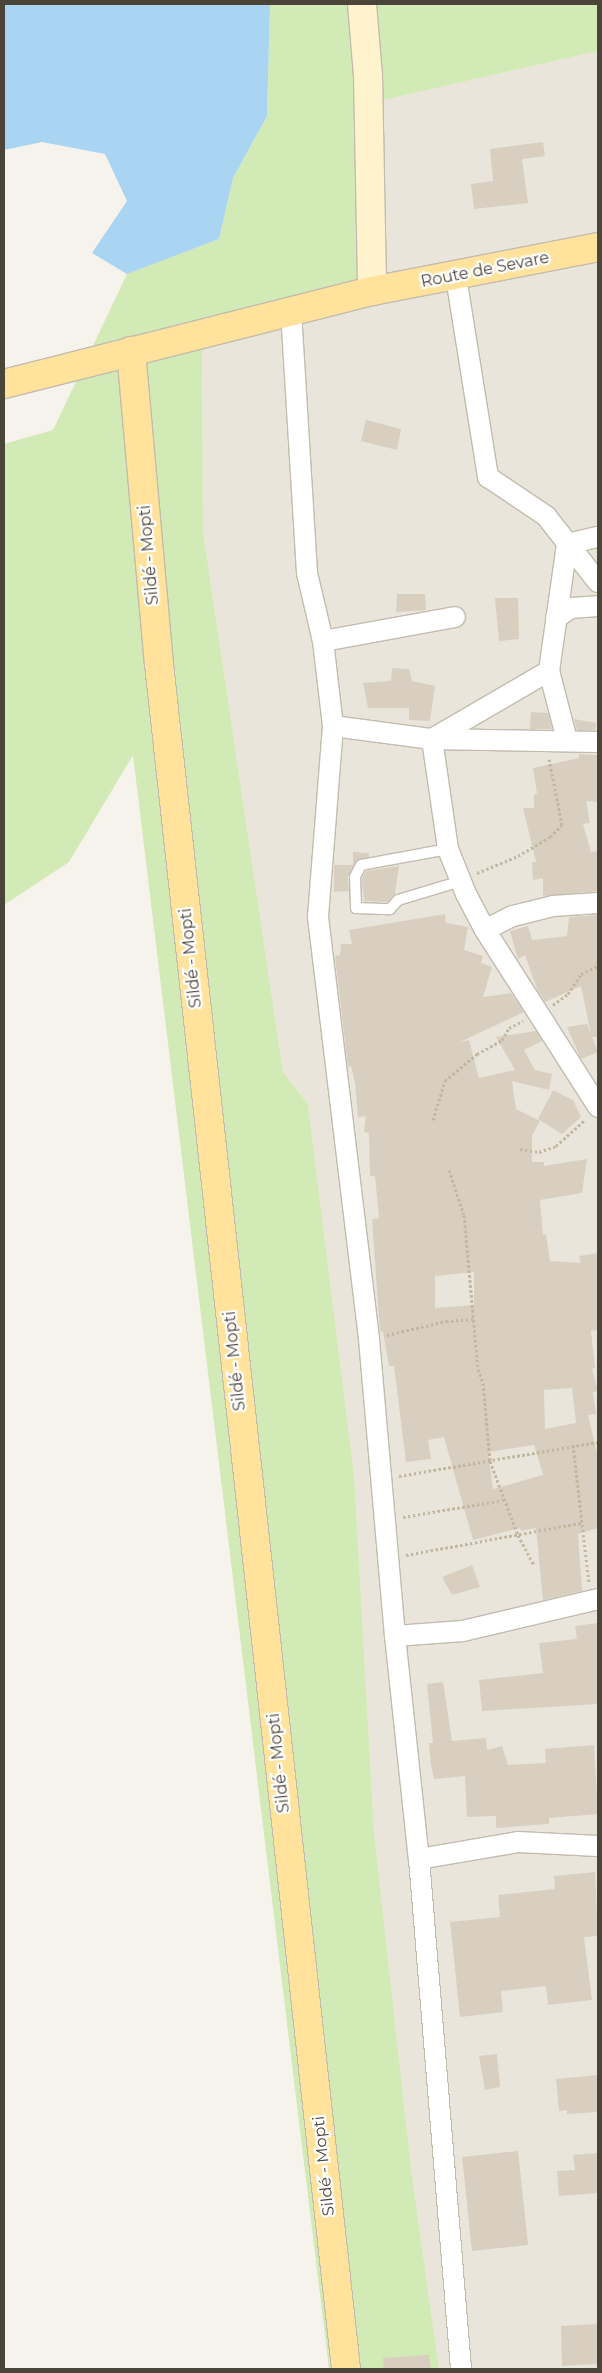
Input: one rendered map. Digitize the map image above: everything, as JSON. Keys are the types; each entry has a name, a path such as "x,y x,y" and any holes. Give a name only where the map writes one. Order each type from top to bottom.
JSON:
{"main road":[{"path":"362,4 368,75 372,291"},
{"name":"Route de Sevare","path":"4,384 372,291 598,247"},
{"name":"Sildé - Mopti","path":"131,351 159,664 346,2369"}],"street":[{"path":"456,276 488,477 546,516 598,582"},
{"path":"291,311 307,573 323,641 333,726 318,916 369,1338 395,1636 420,1859 461,2369"},
{"path":"567,544 598,537"},
{"path":"567,544 549,671 567,740"},
{"path":"556,618 571,608 598,606"},
{"path":"323,641 455,617"},
{"path":"432,739 549,671"},
{"path":"333,726 432,739 598,742"},
{"path":"432,739 448,849 461,880 484,930 538,1014 595,1110"},
{"path":"484,930 513,916 553,906 598,903"},
{"path":"395,1636 463,1630 594,1599"},
{"path":"420,1859 518,1842 598,1846"}],"lane":[{"path":"448,849 361,865 355,877 356,908 390,909 398,900 461,880"}],"path":[{"path":"461,880 518,856 550,837 562,825 547,740"},
{"path":"432,1120 445,1081 477,1054 502,1040 509,1028 538,1014 568,994 581,974 598,966"},
{"path":"520,1149 539,1152 556,1146 595,1110"},
{"path":"449,1170 464,1215 473,1318 490,1461 518,1535 534,1565"},
{"path":"369,1338 446,1321 473,1318"},
{"path":"381,1479 598,1442"},
{"path":"573,1445 581,1523 594,1599"},
{"path":"386,1520 504,1500"},
{"path":"388,1558 581,1523"}],"shaded area":[{"path":"598,51 598,2369 439,2369 411,2168 374,1831 354,1474 308,1104 283,1072 203,531 202,341 354,139 356,106"}],"green space":[{"path":"270,4 598,4 598,51 357,106 358,302 202,341 203,531 283,1072 308,1104 354,1474 374,1831 411,2168 439,2369 329,2369 133,755 69,862 4,905 4,444 53,430 127,274 219,239 233,178 267,116"}],"water":[{"path":"4,4 270,4 267,116 233,178 219,239 127,274 92,253 127,201 105,154 42,142 4,150"}],"building":[{"path":"543,142 545,156 522,159 528,203 474,209 471,184 493,181 490,149"},
{"path":"366,420 401,429 397,450 361,441"},
{"path":"397,594 425,594 426,610 396,612"},
{"path":"495,598 518,598 519,639 499,641"},
{"path":"392,668 409,669 412,681 435,686 430,721 409,720 409,708 368,708 363,683 391,681"},
{"path":"531,712 548,713 552,729 530,729"},
{"path":"574,719 596,723 595,730 577,730"},
{"path":"579,754 598,755 598,802 586,801 590,823 583,824 591,852 598,851 598,891 543,896 543,878 533,880 532,862 536,862 523,808 534,808 534,794 537,794 533,768 579,758"},
{"path":"353,852 369,853 369,857 355,862 348,877 349,891 334,892 334,865 353,865"},
{"path":"399,866 395,894 387,902 364,901 362,879 366,871"},
{"path":"445,914 446,923 468,927 464,950 483,956 481,963 492,967 483,997 511,993 524,1012 460,1042 469,1040 479,1078 515,1070 496,1037 536,1031 542,1041 524,1050 535,1070 552,1074 549,1090 512,1081 516,1109 540,1121 532,1136 532,1162 544,1162 544,1166 587,1159 582,1193 540,1200 543,1235 546,1234 550,1261 581,1263 579,1256 598,1253 598,1330 591,1331 595,1368 592,1369 598,1391 593,1392 596,1414 588,1415 598,1457 598,1528 578,1534 582,1591 543,1600 536,1528 521,1531 520,1528 473,1540 444,1437 428,1440 431,1459 406,1462 394,1366 389,1366 383,1332 380,1331 372,1219 379,1218 375,1176 370,1176 369,1133 364,1132 366,1116 358,1117 355,1083 351,1066 348,1067 335,956 340,955 341,944 352,944 349,930","holes":["474,1272 474,1305 435,1308 435,1276","572,1388 576,1423 545,1429 544,1390","534,1445 543,1475 493,1489 488,1452"]},
{"path":"598,915 598,1037 592,1037 598,1052 581,1059 567,1027 587,1024 591,1034 581,986 545,1002 537,989 525,955 518,959 510,931 528,926 532,940 567,936 569,917"},
{"path":"553,1090 573,1100 581,1117 562,1134 538,1119"},
{"path":"472,1565 480,1587 452,1595 442,1577"},
{"path":"598,1623 598,1704 482,1711 479,1680 543,1673 539,1643 577,1639 575,1626"},
{"path":"443,1682 452,1741 486,1738 487,1750 502,1746 508,1765 546,1763 545,1749 594,1745 598,1814 549,1818 549,1824 496,1828 496,1816 467,1817 465,1776 434,1779 431,1765 429,1743 433,1743 427,1684"},
{"path":"595,1872 598,1936 584,1937 592,2000 548,2005 546,1986 501,1991 503,2012 460,2017 450,1922 500,1917 498,1895 555,1889 554,1876"},
{"path":"497,2054 500,2087 485,2090 479,2056"},
{"path":"598,2075 598,2112 567,2114 567,2110 559,2111 556,2079"},
{"path":"518,2151 528,2245 472,2251 462,2157"},
{"path":"598,2153 598,2193 559,2196 557,2171 575,2170 573,2155"},
{"path":"598,2324 598,2364 562,2366 561,2326"},
{"path":"429,2355 431,2369 384,2369 383,2358"}]}
